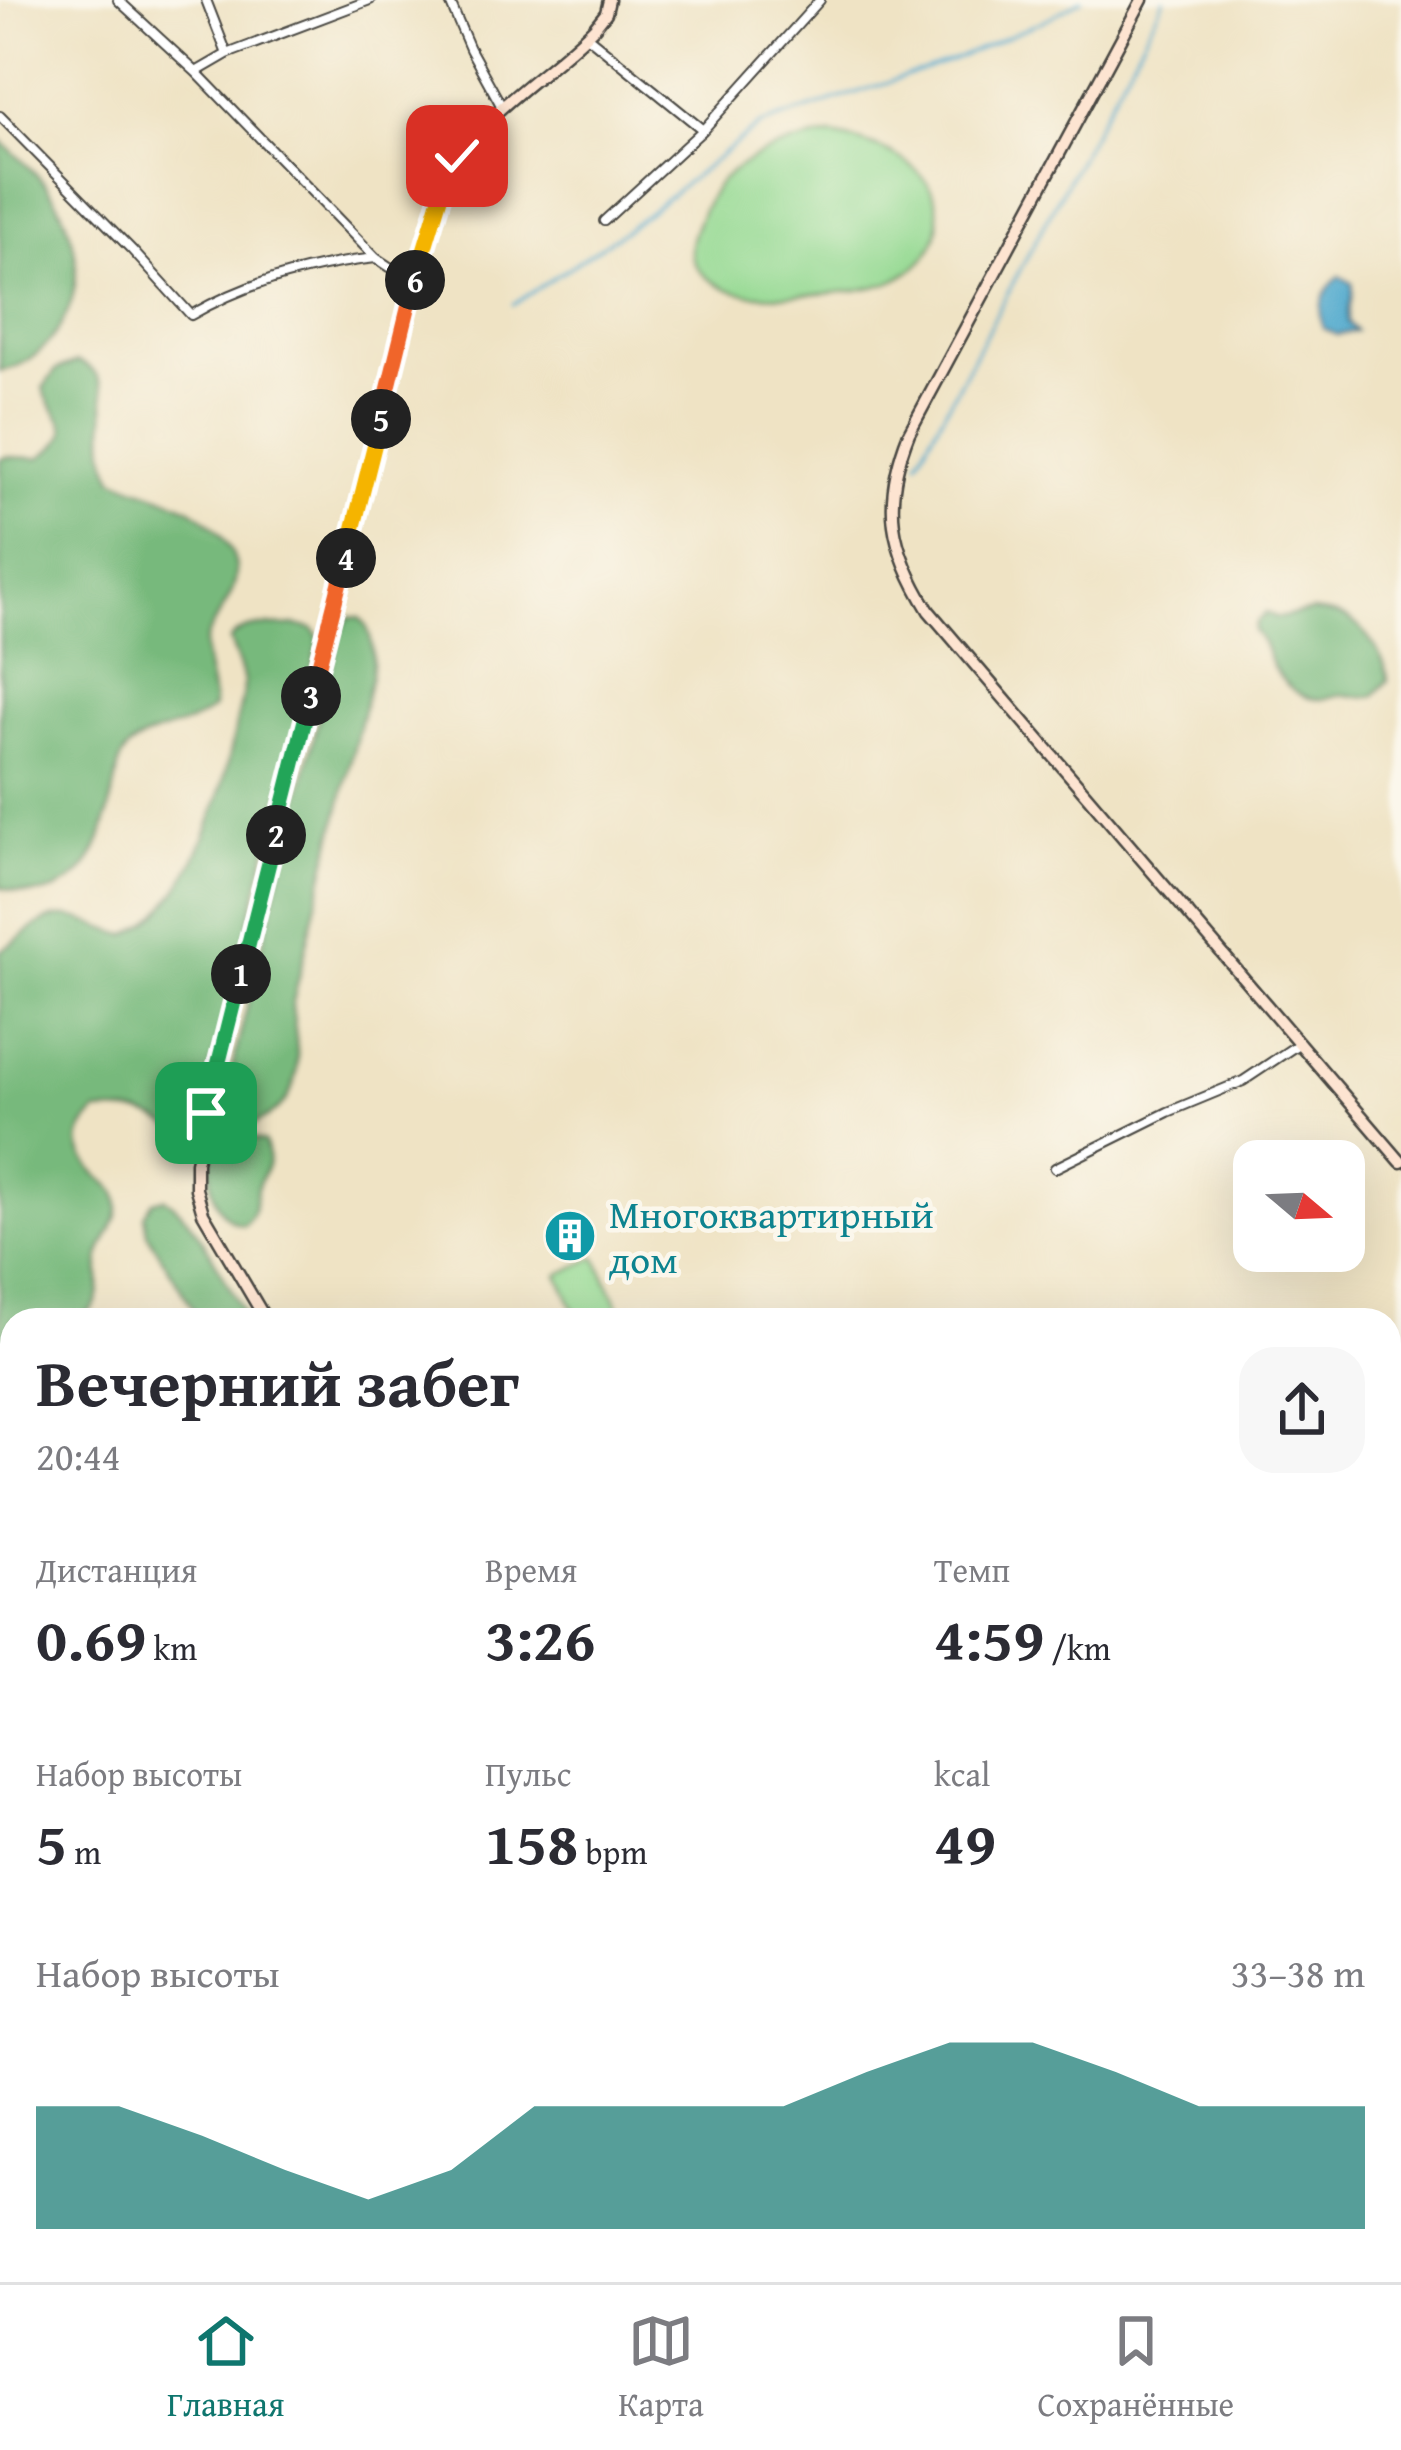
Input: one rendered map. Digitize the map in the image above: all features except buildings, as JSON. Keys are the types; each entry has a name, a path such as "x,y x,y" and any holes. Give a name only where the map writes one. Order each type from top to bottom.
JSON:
{"street":[{"path":"118,0 196,71 376,258 414,283"},
{"path":"206,0 227,54"},
{"path":"196,71 227,54 370,0"},
{"path":"449,0 502,107"},
{"path":"604,220 703,130 820,0"},
{"path":"259,1308 203,1213 196,1189 196,1162 414,283 449,168 502,107 601,22 609,3"},
{"path":"1138,3 909,433 893,486 894,535 906,571 928,611 1401,1162"},
{"path":"587,36 703,130"},
{"path":"0,116 191,315 232,293 308,268 376,258"},
{"path":"1054,1168 1243,1081 1300,1042"}],"green space":[{"path":"832,135 889,152 920,174 931,189 938,227 923,260 901,277 879,285 800,295 738,292 701,272 692,255 692,241 705,205 722,181 766,152"},
{"path":"0,140 39,177 57,202 76,265 71,301 56,333 32,357 0,371"},
{"path":"77,362 89,368 102,386 105,453 114,478 201,516 228,546 236,573 205,643 213,708 129,748 120,762 104,828 89,862 62,886 28,893 0,887 0,460 39,458 54,448 64,431 43,388 56,370"},
{"path":"1312,611 1347,619 1370,639 1388,680 1374,696 1310,698 1291,688 1275,671 1254,631 1256,623 1266,613 1278,618"},
{"path":"349,617 360,618 371,638 371,677 292,1006 297,1057 294,1082 279,1109 241,1131 243,1136 264,1142 268,1158 253,1211 244,1225 221,1210 212,1182 212,1156 339,636"},
{"path":"251,627 313,629 318,645 192,1133 180,1134 151,1116 97,1112 83,1128 79,1143 84,1158 114,1190 118,1201 100,1254 99,1295 92,1308 0,1308 0,951 52,918 84,920 126,935 169,901 213,816 243,695 230,640"},
{"path":"164,1198 188,1219 240,1308 193,1308 147,1233 144,1215 153,1201"},
{"path":"596,1257 619,1308 573,1308 558,1275"}],"water":[{"path":"1340,276 1352,283 1348,323 1356,331 1337,335 1323,328 1321,314 1326,292"}],"waterway":[{"path":"513,305 627,229 760,125 951,61 1082,0"},
{"path":"918,461 1164,0"}],"place":[{"name":"Многоквартирный дом","path":"570,1236"}],"route":[{"path":"206,1113 414,283 449,168 457,156"}]}
